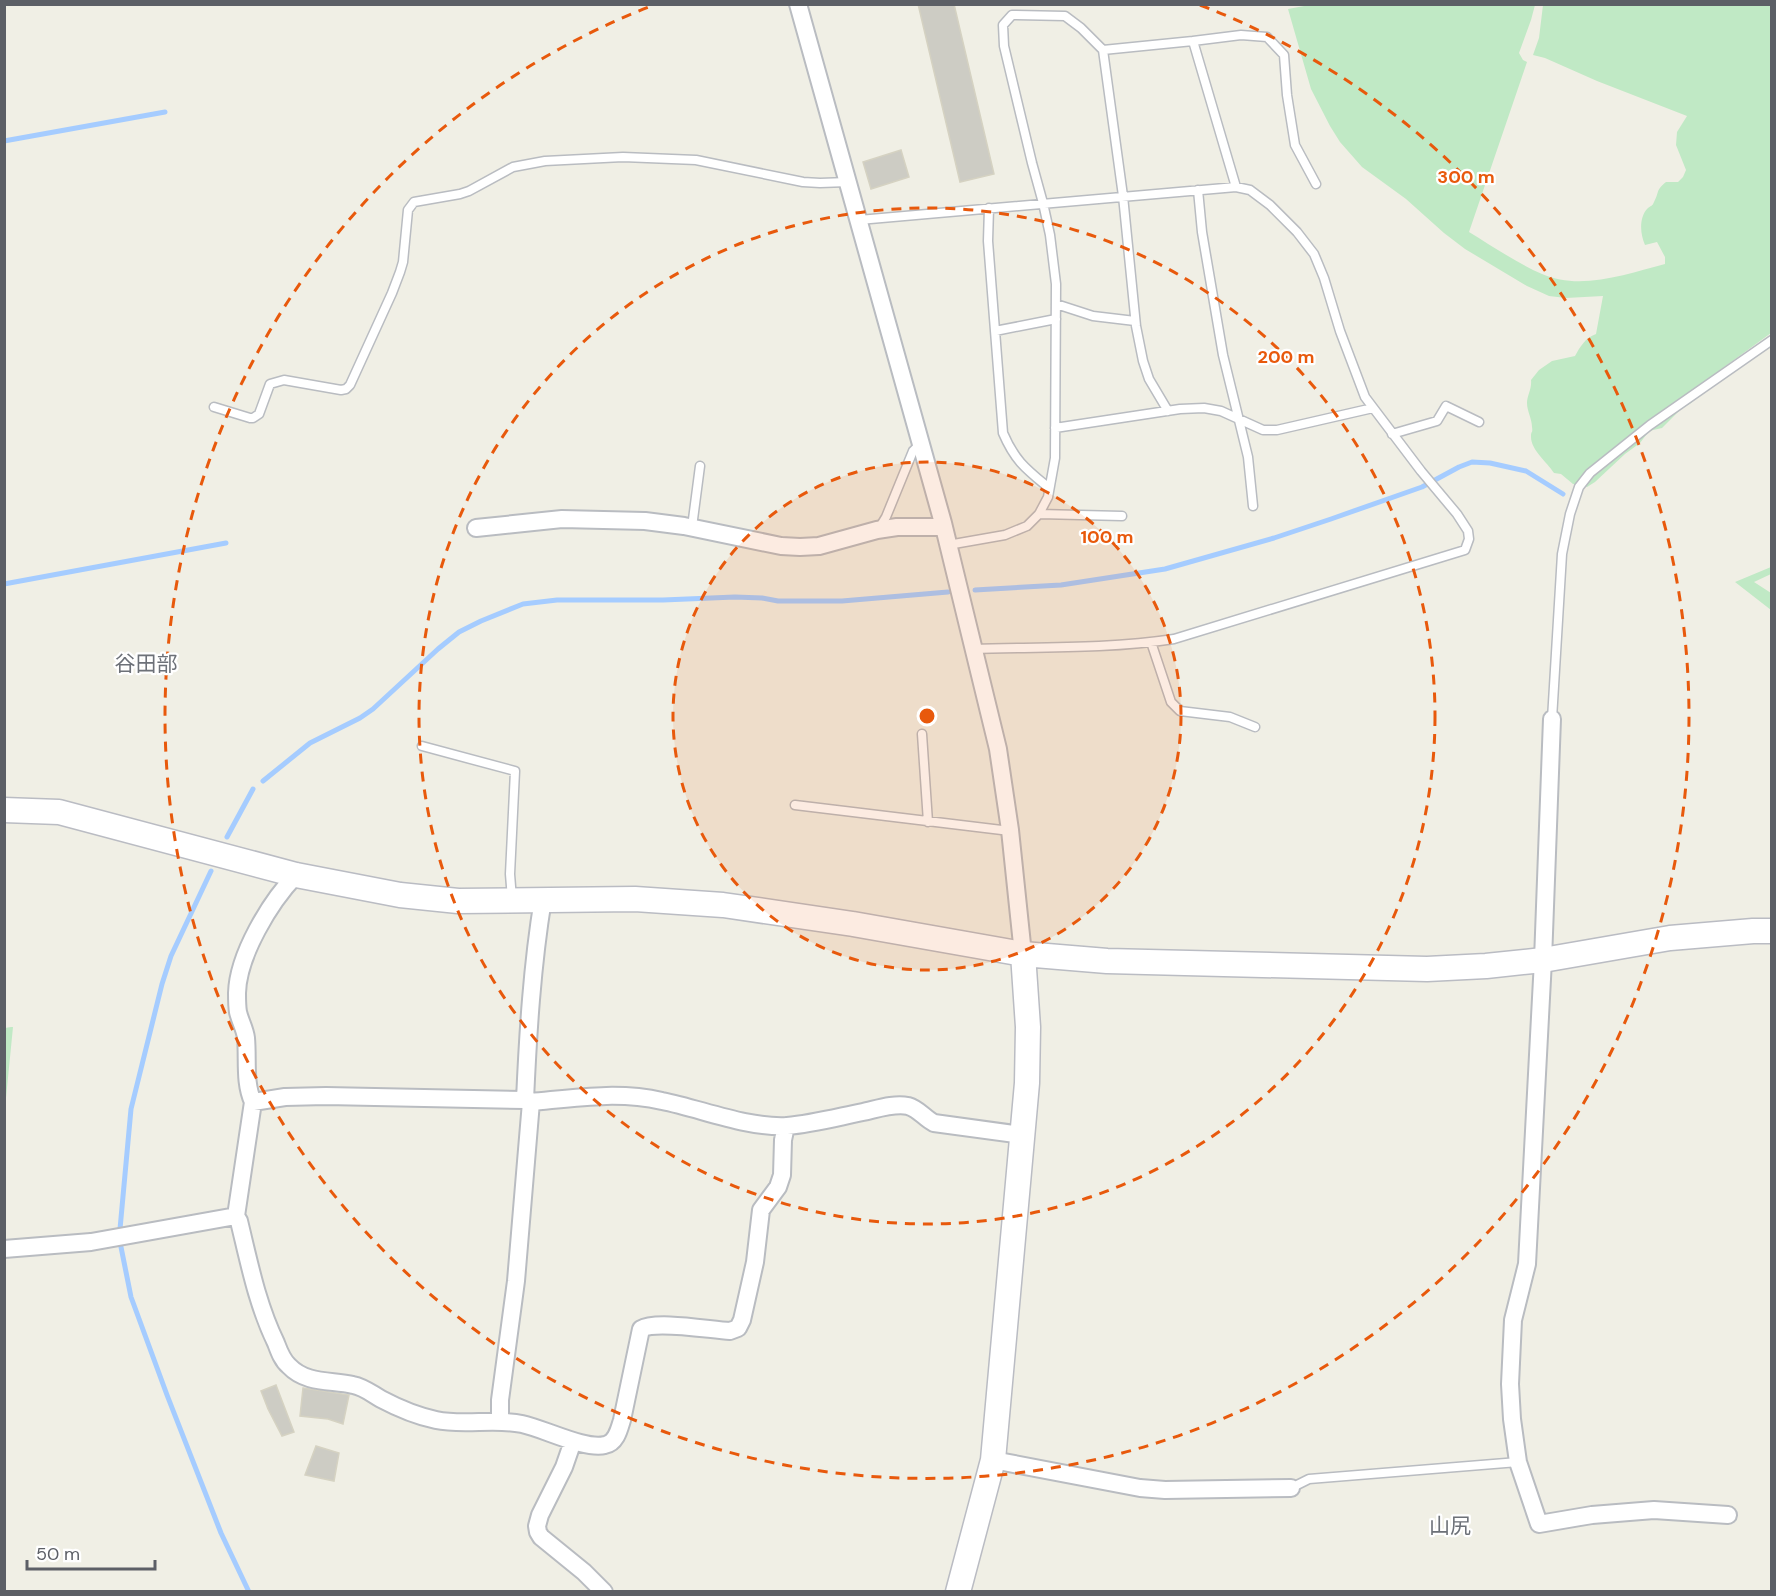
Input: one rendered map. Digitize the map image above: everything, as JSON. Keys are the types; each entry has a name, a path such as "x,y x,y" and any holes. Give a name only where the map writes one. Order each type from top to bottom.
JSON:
{"street":[{"path":"798,4 944,527 998,749 1010,831 1023,954 1028,1028 1022,1135 993,1460 958,1592"},
{"path":"476,528 562,519 645,521 692,527 781,546 800,547 819,546 877,530 897,527 944,527"},
{"path":"1552,719 1543,960 1527,1264 1513,1320 1510,1349 1509,1384 1518,1462 1539,1524 1592,1515 1654,1510 1728,1515"},
{"path":"4,810 69,814 296,875 400,896 458,901 635,899 723,905 853,924 1023,954 1107,962 1427,969 1543,960 1670,938 1772,931"},
{"path":"296,875 285,887 257,930 238,981 238,1012 246,1036 248,1092 253,1102 236,1216 267,1324 283,1360 298,1374 313,1380 355,1385 393,1406 438,1420 500,1421 523,1424 585,1445 607,1445 613,1441 622,1420 641,1329 666,1325 730,1331 738,1328 742,1320 755,1262 761,1210 778,1187 782,1175 783,1140 786,1126"},
{"path":"500,1421 500,1400 516,1281 528,1101 531,993 543,899"},
{"path":"253,1102 285,1097 326,1096 528,1101 604,1095 637,1096 750,1122 786,1126 896,1105 918,1110 925,1119 934,1123 1022,1135"},
{"path":"4,1249 91,1242 236,1216"},
{"path":"573,1441 564,1467 540,1515 538,1532 604,1592"},
{"path":"993,1460 1140,1488 1165,1490 1291,1488"}],"lane":[{"path":"948,545 1005,536 1027,526 1039,514 1048,497 1055,458 1056,284 1043,203 1004,46 1004,25 1012,15 1065,16 1103,50 1123,196 1135,321 1149,379 1168,411"},
{"path":"1103,50 1241,35 1268,37 1284,55 1287,95 1295,145 1316,184"},
{"path":"1193,41 1236,187"},
{"path":"214,407 254,418 259,414 270,384 275,381 284,380 340,390 350,386 400,272 408,210 414,202 460,194 470,191 513,167 554,160 623,157 696,160 803,182 848,182"},
{"path":"859,220 1236,187 1250,190 1270,205 1297,232 1314,254 1365,397 1468,531 1469,539 1465,550 1174,639 1068,647 973,649"},
{"path":"1198,190 1202,232 1223,355 1248,457 1253,506"},
{"path":"988,208 994,331 1003,432 1011,451 1019,461 1049,488"},
{"path":"1056,304 1093,316 1135,321"},
{"path":"994,331 1056,319"},
{"path":"1552,719 1562,554 1570,514 1580,487 1590,473 1650,425 1772,340"},
{"path":"1392,434 1437,421 1446,406 1479,422"},
{"path":"1055,428 1168,411 1204,408 1221,411 1263,430 1277,430 1373,408"},
{"path":"877,530 886,517 913,451 921,443"},
{"path":"692,527 700,466"},
{"path":"1039,514 1122,516"},
{"path":"1151,642 1170,702 1180,711 1230,717 1255,728"},
{"path":"922,735 928,822"},
{"path":"422,746 515,771 510,874 512,900"},
{"path":"795,805 1010,831"},
{"path":"1291,1488 1309,1479 1518,1462"}],"green space":[{"path":"1315,4 1535,5 1519,53 1527,62 1469,232 1533,270 1557,279 1572,281 1604,279 1665,264 1665,257 1657,242 1645,245 1641,231 1642,221 1644,213 1653,205 1660,187 1666,182 1678,182 1686,170 1676,145 1677,132 1687,116 1533,55 1539,38 1543,5 1771,5 1771,333 1705,381 1702,392 1691,403 1681,409 1662,428 1649,431 1640,443 1595,482 1587,487 1573,484 1561,474 1554,473 1536,451 1532,442 1532,424 1527,403 1531,380 1539,370 1552,361 1575,356 1586,340 1596,334 1603,296 1566,298 1549,296 1527,286 1465,249 1406,199 1362,167 1340,142 1311,89 1288,9"},
{"path":"1771,567 1771,574 1754,582 1771,593 1771,610 1735,582"},
{"path":"13,1027 5,1108 5,1028"}],"building":[{"path":"918,4 954,4 994,174 960,182"},
{"path":"901,150 909,177 871,189 863,162"},
{"path":"276,1385 294,1432 282,1436 261,1391"},
{"path":"303,1388 349,1395 343,1424 328,1419 300,1416"},
{"path":"316,1446 339,1453 334,1481 305,1475"}],"waterway":[{"path":"4,141 165,112"},
{"path":"975,590 1061,585 1165,569 1331,519 1422,487 1472,462 1490,463 1526,471 1563,494"},
{"path":"4,584 226,543"},
{"path":"263,781 310,743 373,709 459,632 523,604 557,600 735,597 778,601 842,601 948,592"},
{"path":"227,837 253,789"},
{"path":"120,1229 131,1109 162,984 171,956 211,871"},
{"path":"121,1247 131,1297 167,1395 221,1533 249,1592"}],"district":[{"name":"谷田部","path":"146,664"},
{"name":"山尻","path":"1450,1526"}]}
